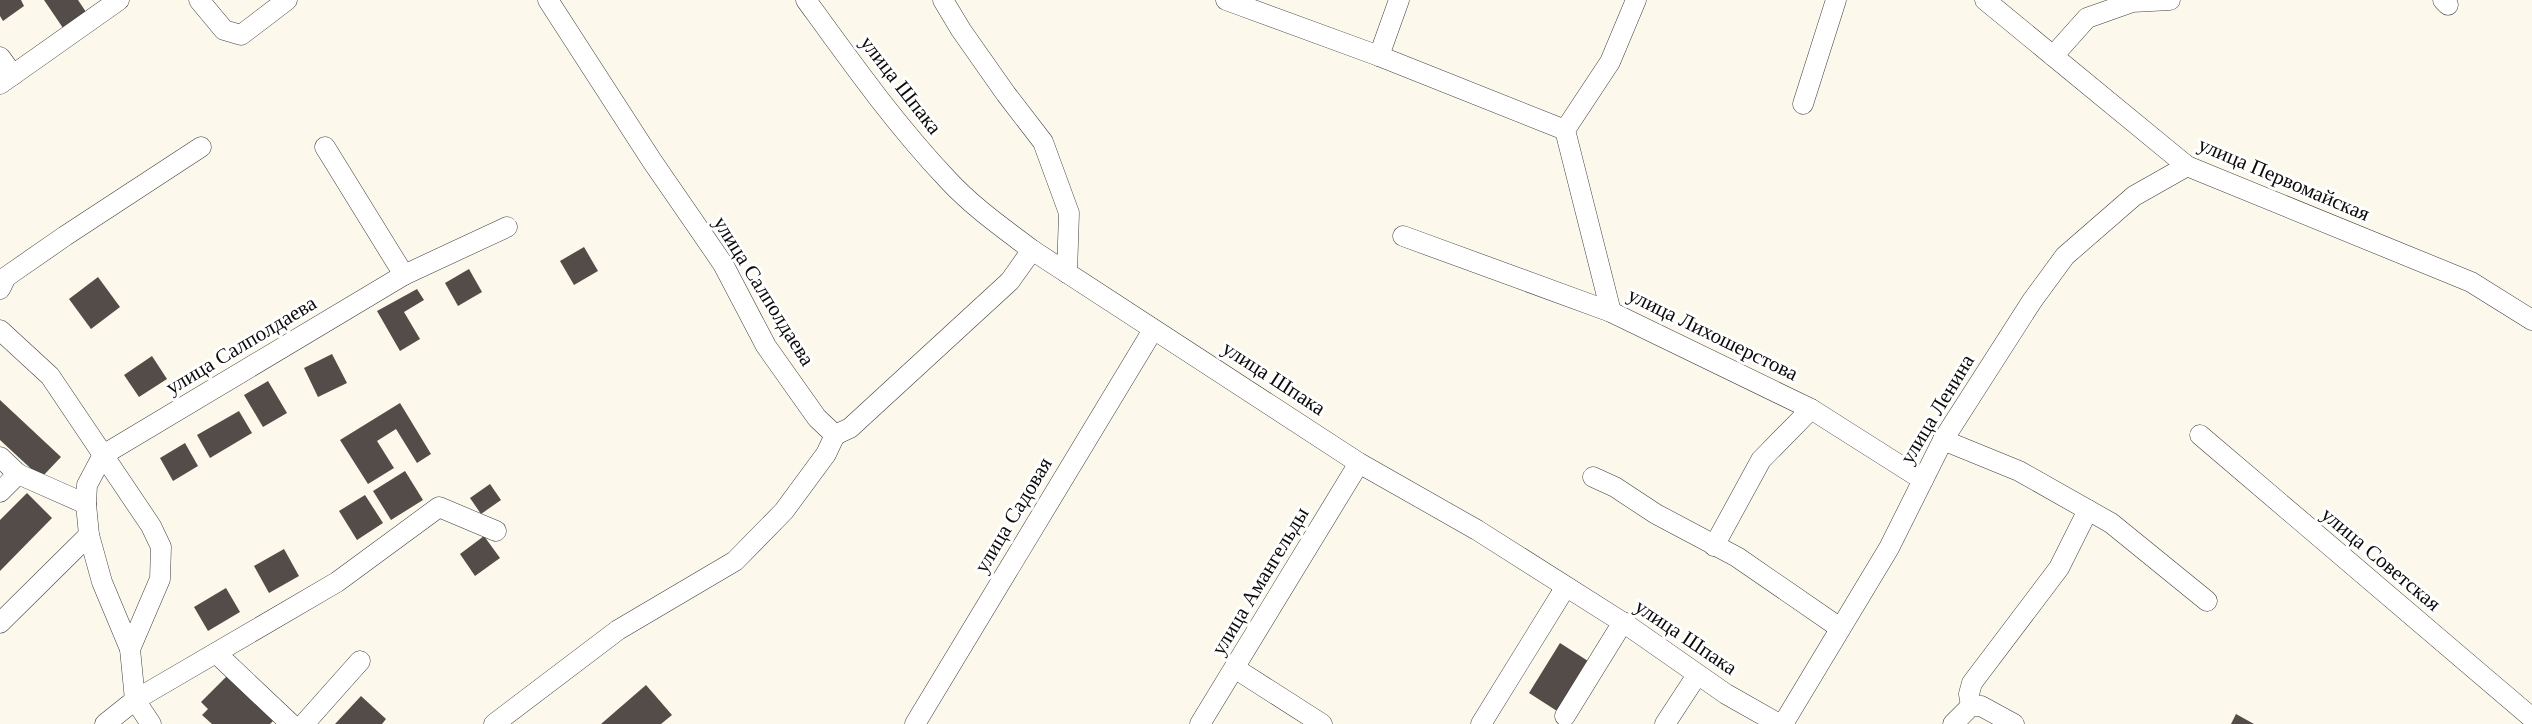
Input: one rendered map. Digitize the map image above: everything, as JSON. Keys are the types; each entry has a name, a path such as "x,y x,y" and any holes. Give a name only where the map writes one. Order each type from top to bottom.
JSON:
{"street":[{"path":"0,57 6,79 119,0"},
{"path":"199,0 224,30 241,35 287,0"},
{"name":"улица Салполдаева","path":"548,0 652,162 723,264 766,346 818,418 835,435"},
{"name":"улица Шпака","path":"806,0 881,104 949,181 985,215 1032,250 1359,463 1477,530 1565,588 1623,622 1697,675 1781,724"},
{"path":"943,0 1006,94 1043,142 1069,213 1067,273"},
{"path":"1226,0 1379,56 1565,130 1610,62 1636,0"},
{"path":"1379,56 1400,0"},
{"path":"1803,104 1836,0"},
{"name":"улица Первомайская","path":"1985,0 2187,166 2471,282 2532,320"},
{"path":"2053,56 2087,18 2132,2 2170,0"},
{"name":"улица Лихошерстова","path":"1565,130 1611,312 1811,410 1923,480"},
{"path":"0,289 6,277 201,147"},
{"path":"326,147 404,275"},
{"name":"улица Ленина","path":"1781,724 1889,548 1943,440 2032,301 2065,256 2134,196 2187,166"},
{"name":"улица Салполдаева","path":"103,455 404,275 507,226"},
{"path":"1403,236 1611,312"},
{"path":"494,724 618,630 735,561 784,511 826,454 835,435 850,428 1010,281 1032,250"},
{"path":"0,330 50,376 151,526 161,547 160,579 130,649"},
{"name":"улица Садовая","path":"915,724 1153,330"},
{"path":"1714,546 1761,460 1811,410"},
{"name":"улица Советская","path":"2200,435 2532,718"},
{"path":"1943,440 2019,471 2111,523 2207,601"},
{"path":"103,455 87,485 89,535 102,582 130,649 142,711"},
{"path":"0,457 18,474 86,504"},
{"name":"улица Амангельды","path":"1200,724 1236,669 1359,463"},
{"path":"0,492 18,474"},
{"path":"1593,477 1615,486 1656,514 1737,557 1840,628"},
{"path":"105,724 142,711 216,653 337,582 439,507 496,531"},
{"path":"1971,706 1969,694 1972,683 2059,568 2088,510"},
{"path":"0,623 89,535"},
{"path":"1481,724 1565,588"},
{"path":"1564,716 1623,622"},
{"path":"216,653 291,724"},
{"path":"304,724 360,661"},
{"path":"1236,669 1322,724"},
{"path":"1665,724 1697,675"},
{"path":"1953,724 1971,706 1981,706 2014,724"}],"building":[{"path":"0,0 21,0 24,6 3,21 0,16"},
{"path":"44,0 78,0 86,12 63,28"},
{"path":"584,247 598,271 574,285 560,261"},
{"path":"469,269 482,292 458,306 445,283"},
{"path":"98,277 120,307 91,329 69,299"},
{"path":"417,289 424,300 404,312 420,339 400,351 377,311"},
{"path":"332,354 347,383 318,397 304,368"},
{"path":"152,356 167,379 139,397 124,375"},
{"path":"268,381 287,413 263,427 244,395"},
{"path":"0,400 61,457 41,478 0,440"},
{"path":"400,403 431,454 417,463 396,429 377,441 394,468 368,484 340,440"},
{"path":"239,411 252,433 210,458 197,435"},
{"path":"185,443 198,466 173,481 160,458"},
{"path":"405,471 423,500 391,520 373,491"},
{"path":"490,484 501,500 481,514 470,498"},
{"path":"27,493 52,518 0,571 0,520"},
{"path":"365,495 383,523 357,540 339,511"},
{"path":"484,536 500,558 475,576 460,554"},
{"path":"284,549 299,576 269,593 254,566"},
{"path":"226,588 240,612 208,631 194,607"},
{"path":"1560,643 1588,661 1557,711 1529,693"},
{"path":"228,675 275,719 270,724 212,724 202,715 208,709 201,702"},
{"path":"646,685 672,715 661,724 601,724"},
{"path":"361,696 386,719 382,724 335,724"},
{"path":"2236,714 2254,724 2231,724"}]}
